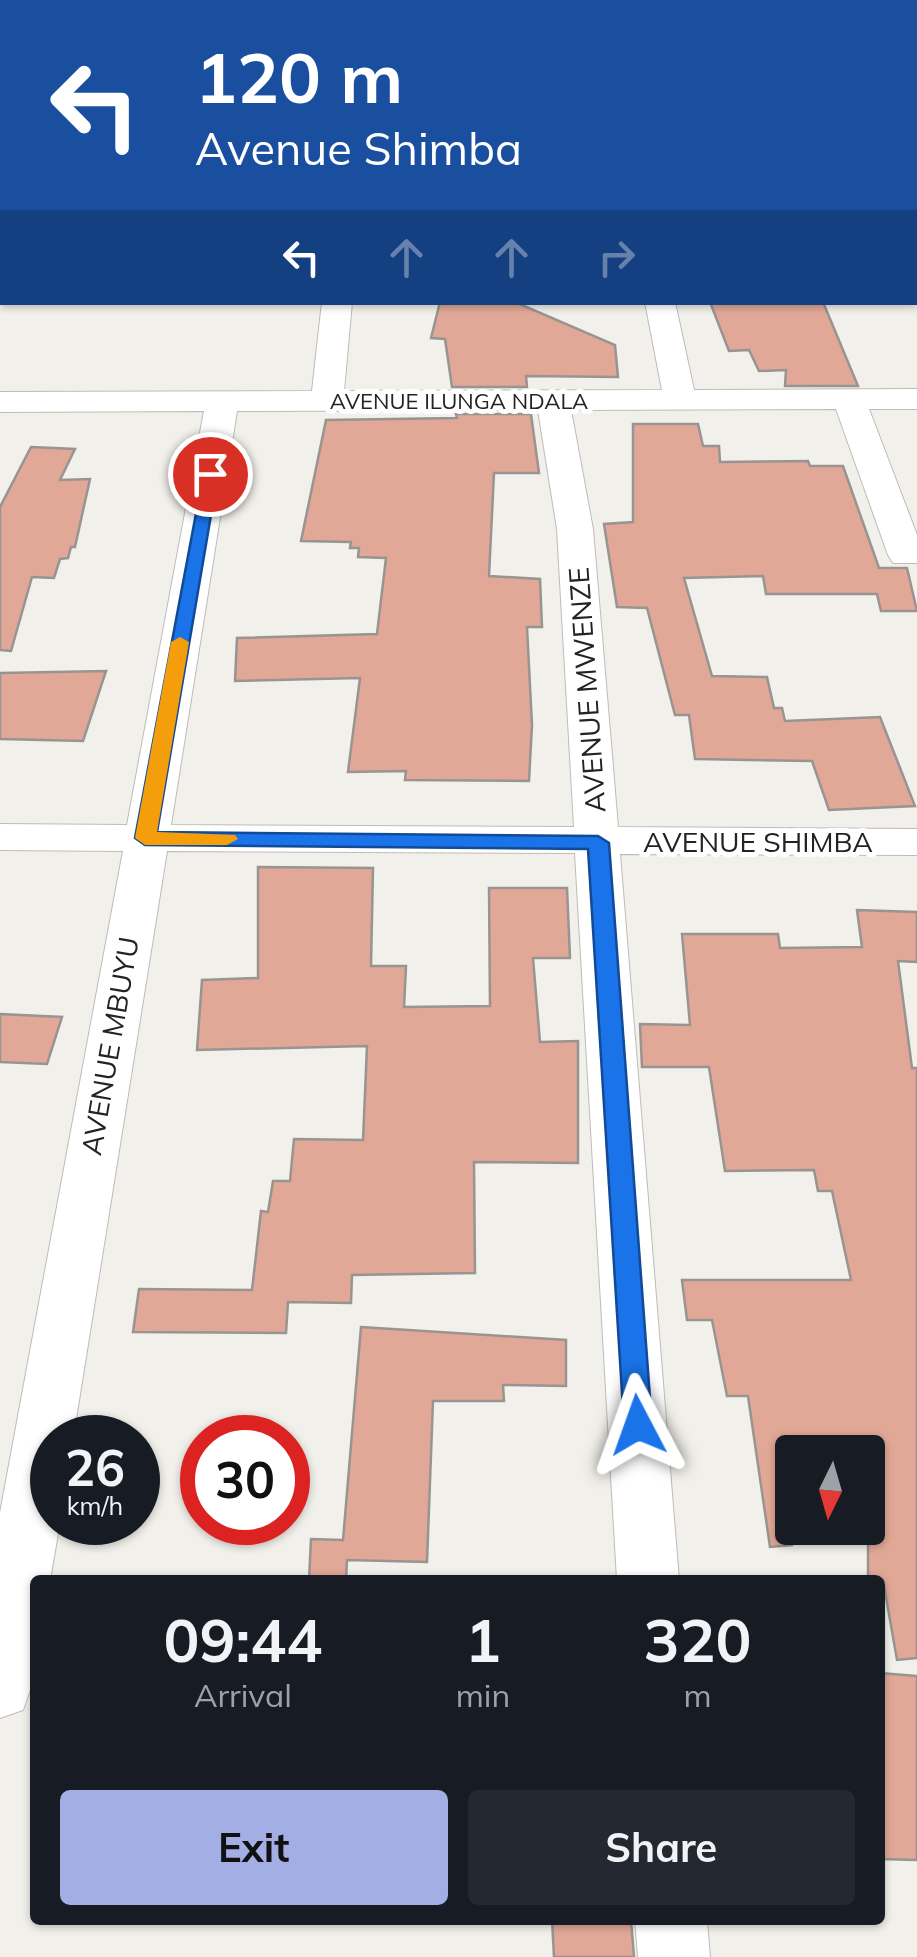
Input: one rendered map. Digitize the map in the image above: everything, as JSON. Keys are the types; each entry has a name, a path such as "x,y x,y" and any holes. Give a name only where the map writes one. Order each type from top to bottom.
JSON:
{"street":[{"path":"327,401 336,305"},
{"path":"661,305 680,400"},
{"path":"849,399 906,555"},
{"name":"AVENUE ILUNGA NDALA","path":"0,402 917,399"},
{"name":"AVENUE MWENZE","path":"553,400 575,529 648,1575"},
{"name":"AVENUE MBUYU","path":"0,1690 222,402"},
{"name":"AVENUE SHIMBA","path":"0,837 917,842"},
{"path":"672,1925 674,1957"}],"building":[{"path":"439,305 522,305 615,345 618,377 526,376 527,387 452,387 445,339 431,338"},
{"path":"711,305 824,305 858,386 785,386 786,370 759,371 749,350 729,351"},
{"path":"456,414 531,414 539,473 494,473 489,576 540,579 542,627 527,627 532,725 529,781 405,780 406,771 348,772 360,678 235,681 237,638 377,634 386,558 358,557 359,548 350,548 351,542 301,541 326,420 457,418"},
{"path":"633,424 698,424 703,446 719,446 720,462 808,461 810,466 843,466 879,568 907,568 917,611 881,611 877,594 766,594 763,576 684,578 712,676 767,677 774,708 782,708 785,721 880,717 915,806 829,810 812,761 695,759 689,715 675,715 647,608 617,607 604,524 633,522"},
{"path":"31,447 75,449 60,480 90,479 75,547 71,547 68,558 60,559 54,578 32,577 11,651 0,650 0,507"},
{"path":"106,671 83,741 0,739 0,673"},
{"path":"258,867 373,868 371,966 406,966 404,1007 490,1006 489,888 567,888 570,958 533,958 540,1042 578,1041 578,1163 474,1162 475,1273 352,1275 351,1303 288,1302 286,1333 133,1332 139,1289 252,1290 261,1211 268,1212 273,1181 290,1181 294,1139 363,1140 367,1046 197,1050 202,980 258,978"},
{"path":"857,910 917,912 917,962 898,961 912,1068 917,1068 917,1658 897,1660 885,1575 868,1575 868,1545 885,1545 885,1435 775,1435 775,1545 792,1545 770,1547 748,1396 727,1396 712,1320 687,1320 682,1280 851,1280 832,1191 818,1191 814,1170 725,1171 709,1067 642,1067 640,1024 690,1025 682,934 778,934 780,948 862,947"},
{"path":"0,1014 62,1017 47,1064 0,1062"},
{"path":"361,1327 566,1340 566,1386 503,1385 504,1401 433,1401 427,1562 347,1560 346,1575 309,1575 311,1539 343,1540"},
{"path":"885,1673 917,1676 917,1860 885,1859"},
{"path":"552,1925 631,1925 634,1957 554,1957"}],"slow traffic":[{"path":"180,642 145,838 227,839"}],"route":[{"path":"210,474 145,838 598,843 638,1425"}]}
